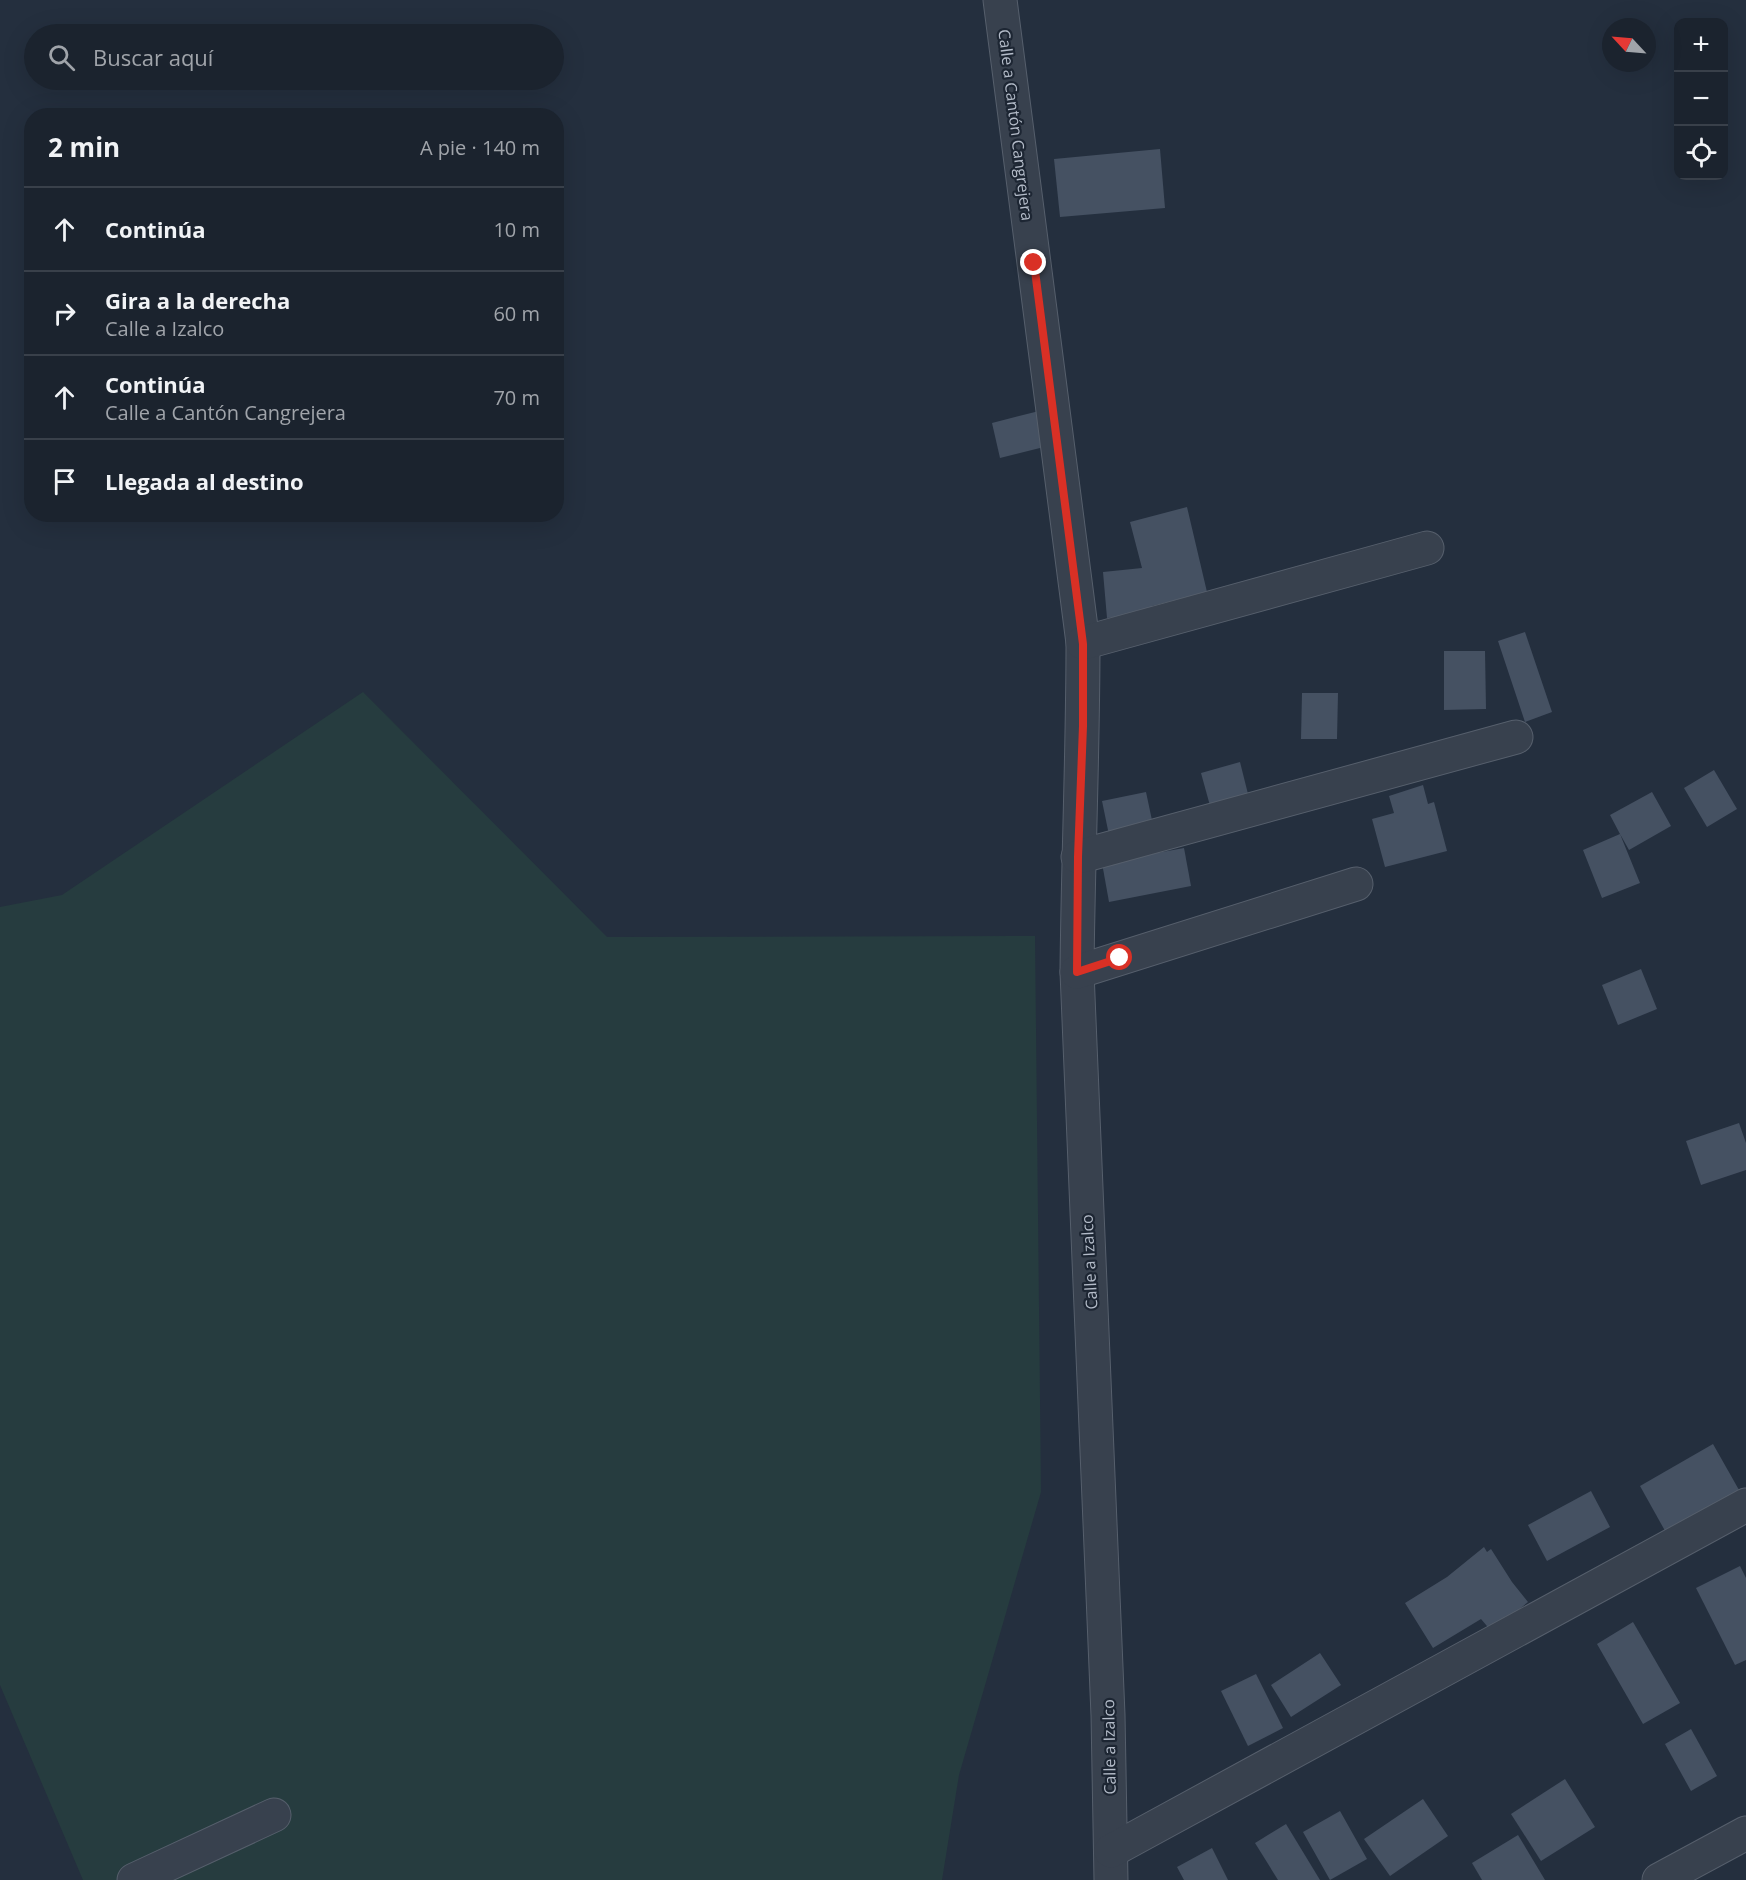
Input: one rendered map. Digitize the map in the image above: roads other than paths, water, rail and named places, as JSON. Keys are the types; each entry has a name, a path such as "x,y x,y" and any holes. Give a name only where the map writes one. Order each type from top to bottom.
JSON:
{"street":[{"name":"Calle a Cantón Cangrejera","path":"1000,0 1083,644"},
{"path":"1083,644 1427,549"},
{"name":"Calle a Izalco","path":"1083,644 1077,972 1108,1703 1111,1865"},
{"path":"1078,857 1516,737"},
{"path":"1077,972 1356,884"},
{"path":"1111,1865 1746,1505"},
{"path":"134,1880 274,1815"},
{"path":"1659,1880 1746,1833"}]}
